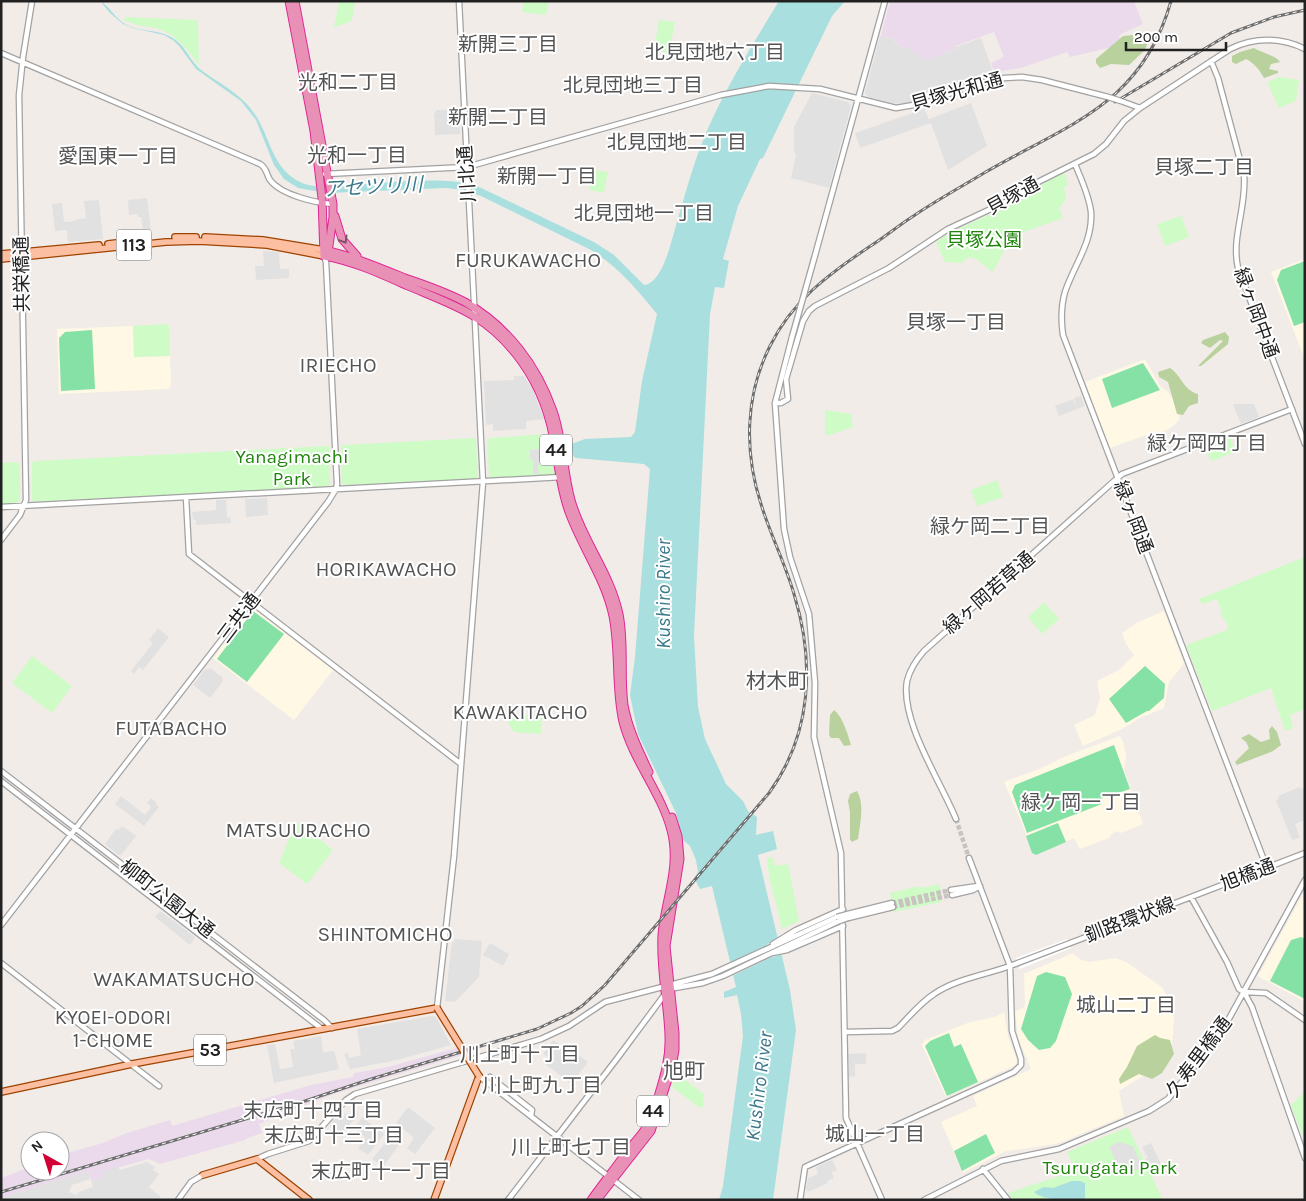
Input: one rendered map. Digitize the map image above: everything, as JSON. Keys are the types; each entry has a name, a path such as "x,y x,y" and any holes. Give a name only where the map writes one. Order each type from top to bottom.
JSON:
{"highway":[{"path":"289,1 314,131 326,255"},
{"name":"44","path":"295,1 338,230 342,239 351,250 367,263"},
{"name":"44","path":"326,255 333,204"},
{"name":"44","path":"326,255 345,254 436,289 475,312"},
{"name":"44","path":"326,255 391,278 492,320 520,349 536,372 554,413 563,477 574,510 606,575 615,600 622,639 624,705 633,736 669,810 678,836 680,865 666,946 670,1043 668,1064 649,1122 597,1200"},
{"name":"44","path":"591,1200 610,1178"}],"main road":[{"name":"113","path":"1,254 22,254 186,237 263,240 326,255"},
{"name":"113","path":"1,259 22,254"},
{"name":"53","path":"1,1092 132,1064 437,1008"},
{"path":"434,1200 479,1076 437,1008"},
{"path":"203,1175 257,1159 309,1200"}],"street":[{"name":"共栄橋通","path":"1,540 20,515 24,506 26,460 20,124 22,63 32,1"},
{"name":"川北通","path":"437,1008 454,856 484,482 459,1"},
{"path":"882,1200 846,1118 841,853 814,737 815,683 809,614 789,552 784,529 775,403 885,1"},
{"name":"貝塚通","path":"775,403 788,399 786,379 803,322 812,308 889,268 948,230 1010,200 1038,182 1099,150 1124,121 1140,108 1230,49 1254,41 1271,40 1288,42 1305,49"},
{"path":"1,53 260,164 266,169 270,180 291,194 333,204"},
{"name":"緑ヶ岡中通","path":"1211,61 1218,78 1244,174 1244,189 1236,249 1237,262 1305,444"},
{"name":"貝塚光和通","path":"467,167 721,95 769,86 820,89 888,107 903,108 925,104 973,85 994,79 1022,77 1042,80 1108,97 1140,108"},
{"name":"緑ヶ岡通","path":"1075,164 1089,200 1091,226 1088,240 1065,292 1062,306 1062,326 1067,347 1267,868"},
{"path":"320,178 467,167"},
{"path":"326,255 336,490"},
{"name":"緑ヶ岡若草通","path":"956,819 928,763 907,706 907,683 916,660 928,647 1118,478 1129,471 1292,409"},
{"path":"1,507 563,477"},
{"name":"三共通","path":"1,925 336,490"},
{"path":"186,497 189,554 461,764"},
{"name":"柳町公園大通","path":"1,771 332,1028"},
{"name":"柳町公園大通","path":"1,781 322,1029"},
{"name":"旭橋通","path":"1191,897 1305,853"},
{"path":"800,1200 805,1167 1020,1069 1022,1062 1015,1044 1010,1019 1010,966 970,858"},
{"name":"久寿里橋通","path":"924,1200 983,1169 1010,1158 1043,1154 1059,1149 1159,1106 1173,1095 1220,1035 1305,880"},
{"path":"951,892 972,886 980,886"},
{"name":"釧路環状線","path":"845,1032 892,1031 898,1028 936,992 966,979 1018,964 1191,897 1227,962 1239,989 1244,992 1252,1007 1305,1158"},
{"path":"257,1159 309,1141 346,1100 355,1094 540,1039 564,1029 605,1002 667,989 693,980 723,973 837,919 893,905"},
{"path":"769,951 785,943 826,916 843,909"},
{"path":"785,943 843,926"},
{"path":"1,963 159,1086"},
{"path":"508,1200 667,989"},
{"path":"1244,992 1266,993 1305,1020"},
{"path":"479,1076 639,1200"},
{"path":"490,1077 532,1110 531,1116"},
{"path":"983,1169 1008,1200"},
{"path":"178,1200 191,1182 203,1175"}],"shaded area":[{"path":"890,1 1134,1 1143,24 1119,35 1120,42 1112,47 1070,57 1067,52 1021,68 995,74 991,63 1004,57 994,32 956,46 956,49 925,61 909,49 901,47 894,39 881,36"},
{"path":"880,36 893,39 901,47 909,49 925,61 981,38 994,75 909,104 891,103 868,97 865,93"},
{"path":"812,93 848,102 851,106 829,188 791,178 796,155 794,151 794,127"},
{"path":"971,103 987,146 948,170 931,123 860,148 855,133 924,109 929,119"},
{"path":"456,109 456,111 459,111 460,134 435,135 434,113 436,113 436,110"},
{"path":"147,198 151,231 143,232 141,217 138,217 137,214 129,215 128,200"},
{"path":"99,200 103,239 68,242 67,230 55,231 52,204 62,203 64,222 86,218 84,201"},
{"path":"263,251 279,252 280,269 289,269 289,278 256,280 255,266 264,266"},
{"path":"1305,259 1305,360 1271,272"},
{"path":"133,326 134,357 170,356 171,385 168,389 59,394 57,329"},
{"path":"1145,359 1160,386 1168,392 1176,403 1180,419 1172,427 1149,439 1146,435 1110,448 1085,382"},
{"path":"514,376 524,376 533,390 544,419 526,421 526,429 493,431 493,424 486,425 484,381 514,380"},
{"path":"1081,396 1085,406 1059,416 1055,406 1073,399 1077,408 1074,398"},
{"path":"1233,404 1254,404 1259,417 1241,424"},
{"path":"545,448 546,459 541,459 541,464 538,465 539,474 533,474 533,460 530,460 530,450"},
{"path":"267,498 268,515 246,517 245,499"},
{"path":"216,500 226,500 227,517 230,517 231,523 196,525 192,512 216,510"},
{"path":"252,608 333,670 294,720 213,658"},
{"path":"1164,611 1184,664 1169,682 1164,708 1083,746 1074,725 1095,715 1100,698 1097,681 1119,670 1134,655 1126,644 1122,633 1138,622"},
{"path":"158,628 169,637 143,670 139,667 134,674 131,671 153,643 149,640"},
{"path":"206,668 208,670 210,668 223,678 223,681 210,698 193,685"},
{"path":"1120,736 1126,754 1124,770 1143,824 1121,833 1117,831 1111,834 1109,838 1080,849 1074,838 1037,854 1032,853 1025,831 1004,782"},
{"path":"1300,787 1301,789 1305,788 1305,820 1295,824 1300,838 1292,840 1276,800 1279,799 1278,796"},
{"path":"121,796 145,815 151,807 147,803 151,798 159,807 144,826 115,804"},
{"path":"122,826 136,836 121,855 118,855 105,844 116,829 118,830"},
{"path":"1305,890 1305,1002 1258,976"},
{"path":"160,911 195,937 190,945 155,917"},
{"path":"455,939 482,941 480,976 455,1002 445,1001 452,942"},
{"path":"490,943 509,954 503,966 483,955"},
{"path":"1073,953 1081,960 1089,962 1116,958 1126,962 1163,988 1170,1003 1174,1020 1171,1058 1119,1091 1124,1116 1059,1143 1006,1151 963,1173 941,1122 977,1106 973,1096 1031,1069 1018,1038 1015,1011 1023,1008 1025,1005 1024,974"},
{"path":"1004,1012 1008,1036 1017,1061 1016,1065 946,1097 922,1045 925,1040 970,1022 995,1017"},
{"path":"432,1016 436,1017 451,1045 397,1060 350,1069 344,1054 348,1053 349,1058 361,1055 357,1029"},
{"path":"321,1036 323,1052 334,1051 339,1069 274,1083 267,1045 275,1044 280,1069 293,1067 290,1049 295,1049 293,1041"},
{"path":"553,1040 561,1045 562,1043 588,1062 571,1084 544,1063 548,1057 543,1054"},
{"path":"467,1045 472,1052 333,1094 259,1124 262,1133 245,1140 160,1164 149,1159 103,1172 103,1177 91,1180 88,1171 70,1177 70,1152 170,1120 172,1126 311,1085 353,1077 354,1073 388,1067"},
{"path":"866,1053 866,1064 855,1064 855,1076 849,1077 848,1054"},
{"path":"349,1103 355,1103 358,1115 341,1135 330,1125 338,1115 342,1118 347,1113 351,1116 356,1110"},
{"path":"408,1107 435,1128 415,1154 407,1148 414,1138 396,1123"},
{"path":"362,1117 384,1134 368,1155 358,1148 366,1138 354,1129"},
{"path":"389,1138 399,1145 383,1167 372,1159"},
{"path":"1119,1142 1133,1146 1142,1167 1123,1176 1109,1147"},
{"path":"1151,1143 1164,1170 1155,1174 1154,1172 1152,1173 1145,1159 1148,1158 1142,1147"},
{"path":"832,1160 837,1170 831,1172 834,1178 827,1181 828,1183 808,1192 806,1189 808,1178 818,1174 816,1167"},
{"path":"147,1162 155,1167 153,1170 159,1174 149,1187 161,1197 159,1200 1,1200 1,1198 56,1181 70,1181 70,1177 88,1171 90,1179 72,1185 69,1192 77,1195 79,1192 93,1187 91,1180 103,1177 102,1172 118,1167 120,1170"},
{"path":"20,1171 20,1181 56,1181 1,1198 1,1178"}],"green space":[{"path":"339,1 355,1 353,17 346,24 334,27"},
{"path":"524,1 549,1 546,15 522,12"},
{"path":"125,17 198,20 199,65 174,37 162,30 128,22 124,20"},
{"path":"659,20 675,22 669,53 654,50"},
{"path":"1123,36 1147,37 1148,43 1144,51 1129,65 1111,64 1100,68 1096,63 1096,59"},
{"path":"1254,48 1280,62 1271,64 1269,69 1278,71 1278,73 1264,78 1256,67 1246,59 1236,64 1232,62 1232,56"},
{"path":"1280,77 1299,80 1296,101 1279,108 1268,84 1269,81"},
{"path":"593,170 608,172 604,193 589,190"},
{"name":"貝塚公園","path":"1064,172 1068,185 1064,187 1066,199 1059,208 1063,218 1015,235 992,272 976,259 969,257 962,263 945,262 936,242 950,233 999,210"},
{"path":"1181,216 1189,237 1165,246 1157,224"},
{"path":"1305,261 1305,322 1294,326 1277,280 1281,270"},
{"path":"166,324 169,326 170,356 134,357 133,326"},
{"path":"92,330 95,389 61,391 59,338 65,332"},
{"path":"1225,332 1229,337 1228,344 1201,366 1198,366 1223,341 1220,340 1210,348 1201,343 1203,340"},
{"path":"1143,363 1160,390 1112,408 1102,379"},
{"path":"1170,368 1189,389 1198,394 1198,403 1189,406 1183,415 1177,414 1168,382 1159,377 1158,372"},
{"path":"826,410 851,414 853,427 827,436 825,434"},
{"path":"547,434 554,476 492,479 489,476 487,440 489,438"},
{"path":"1230,437 1234,452 1213,461 1210,460 1205,447"},
{"name":"Yanagimachi Park","path":"474,438 476,440 478,476 476,479 346,485 342,483 341,448 343,445"},
{"name":"Yanagimachi Park","path":"329,446 329,487 35,502 32,500 32,463 35,461"},
{"path":"17,462 20,465 20,500 15,504 1,504 1,463"},
{"path":"997,480 1003,497 977,506 971,490"},
{"path":"1305,557 1305,709 1290,715 1293,728 1285,731 1271,688 1212,711 1186,645 1227,630 1228,625 1220,614 1222,612 1217,599 1202,604 1199,599"},
{"path":"1044,602 1059,619 1042,634 1028,617"},
{"path":"253,611 284,634 247,682 217,659"},
{"path":"32,656 72,686 52,713 12,683"},
{"path":"1145,666 1165,684 1164,698 1149,711 1126,723 1109,699"},
{"path":"834,710 843,722 851,745 844,746 839,738 831,738 829,735 830,715"},
{"path":"503,714 542,716 541,734 514,732"},
{"path":"1272,726 1277,732 1281,745 1273,751 1237,765 1235,762 1249,748 1241,738 1249,734 1261,742 1270,739 1269,730"},
{"path":"1114,745 1130,789 1100,799 1102,804 1027,833 1012,792 1015,785"},
{"path":"857,791 861,802 861,820 858,839 852,842 850,839 848,801 850,794"},
{"path":"299,823 333,850 307,884 279,863 295,824"},
{"path":"1058,823 1066,842 1036,855 1032,853 1026,836"},
{"path":"772,857 775,866 788,864 799,921 782,929 769,876 767,858"},
{"path":"940,884 942,902 894,912 890,893 919,886 921,888"},
{"path":"1301,937 1305,939 1305,999 1270,981 1291,940"},
{"path":"1046,972 1065,977 1072,994 1056,1041 1050,1048 1039,1050 1028,1040 1021,1029 1037,976"},
{"path":"949,1033 954,1047 961,1044 978,1082 947,1096 925,1046 930,1041"},
{"path":"1155,1035 1170,1040 1174,1054 1162,1073 1152,1079 1139,1074 1120,1084 1119,1079 1137,1046"},
{"path":"676,1073 704,1094 703,1107 700,1108 672,1087"},
{"path":"1305,1091 1305,1133 1302,1135 1291,1105"},
{"name":"Tsurugatai Park","path":"1128,1127 1163,1200 1013,1200 1008,1193 1075,1171 1067,1152"},
{"path":"986,1134 995,1153 962,1171 954,1151"}],"water":[{"path":"100,1 118,19 129,26 123,24 110,13"},
{"path":"779,1 845,1 832,16 738,206 723,259 729,261 724,288 715,287 710,314 694,636 698,707 705,739 726,784 743,801 748,811 757,817 756,835 773,831 777,849 758,855 790,990 796,1030 773,1200 719,1200 723,1186 743,1036 741,1014 737,995 724,998 724,992 736,987 712,886 700,889 694,878 698,872 696,860 690,846 683,840 676,813 638,734 630,695 635,657 650,469 644,464 576,458 573,456 571,444 585,439 631,437 635,432 642,381 657,314 627,279 591,250 481,196 463,190 446,188 327,193 298,188 284,179 274,165 256,120 241,101 196,69 174,41 164,35 131,27 166,34 182,46 199,68 240,97 250,107 260,122 273,152 284,170 302,183 326,187 430,181 461,182 475,185 594,242 614,255 644,285 653,281 660,272 669,250 700,148 717,110 736,73"},
{"path":"1072,1181 1085,1183 1085,1200 1050,1198 1034,1192 1044,1187 1053,1188"}],"pier":[{"path":"783,933 787,953 769,958 724,980 722,967 764,947"},
{"path":"1067,939 1071,948 1020,969 1016,958"}],"tunnel":[{"path":"956,819 969,858"},
{"path":"892,903 951,890"},
{"path":"893,907 952,895"}],"railway":[{"path":"1,1192 299,1103 537,1029 582,1006 605,985 769,793 794,747 801,722 806,697 807,671 801,620 790,582 755,484 750,444 750,424 756,384 770,346 779,330 800,302 826,278 854,257 932,204 1098,108 1121,88 1141,65 1158,36 1171,1"},
{"path":"1115,102 1231,33 1274,17 1305,10"}],"district":[{"name":"新開三丁目","path":"508,44"},
{"name":"北見団地六丁目","path":"715,52"},
{"name":"光和二丁目","path":"348,82"},
{"name":"北見団地三丁目","path":"633,85"},
{"name":"新開二丁目","path":"498,117"},
{"name":"北見団地二丁目","path":"677,142"},
{"name":"光和一丁目","path":"357,155"},
{"name":"愛国東一丁目","path":"118,156"},
{"name":"貝塚二丁目","path":"1204,167"},
{"name":"新開一丁目","path":"547,176"},
{"name":"北見団地一丁目","path":"644,213"},
{"name":"FURUKAWACHO","path":"528,260"},
{"name":"貝塚一丁目","path":"956,322"},
{"name":"IRIECHO","path":"338,365"},
{"name":"緑ケ岡四丁目","path":"1207,443"},
{"name":"緑ケ岡二丁目","path":"990,526"},
{"name":"HORIKAWACHO","path":"386,569"},
{"name":"材木町","path":"777,681"},
{"name":"KAWAKITACHO","path":"520,712"},
{"name":"FUTABACHO","path":"171,728"},
{"name":"緑ケ岡一丁目","path":"1081,802"},
{"name":"MATSUURACHO","path":"298,830"},
{"name":"SHINTOMICHO","path":"385,934"},
{"name":"WAKAMATSUCHO","path":"174,979"},
{"name":"城山二丁目","path":"1126,1005"},
{"name":"KYOEI-ODORI 1-CHOME","path":"113,1028"},
{"name":"川上町十丁目","path":"520,1054"},
{"name":"旭町","path":"684,1071"},
{"name":"川上町九丁目","path":"542,1085"},
{"name":"末広町十四丁目","path":"313,1110"},
{"name":"城山一丁目","path":"875,1134"},
{"name":"末広町十三丁目","path":"334,1135"},
{"name":"川上町七丁目","path":"571,1147"},
{"name":"末広町十一丁目","path":"381,1171"}],"water label":[{"name":"アセツリ川","path":"373,187"},
{"name":"Kushiro River","path":"663,594"},
{"name":"Kushiro River","path":"759,1086"}]}
